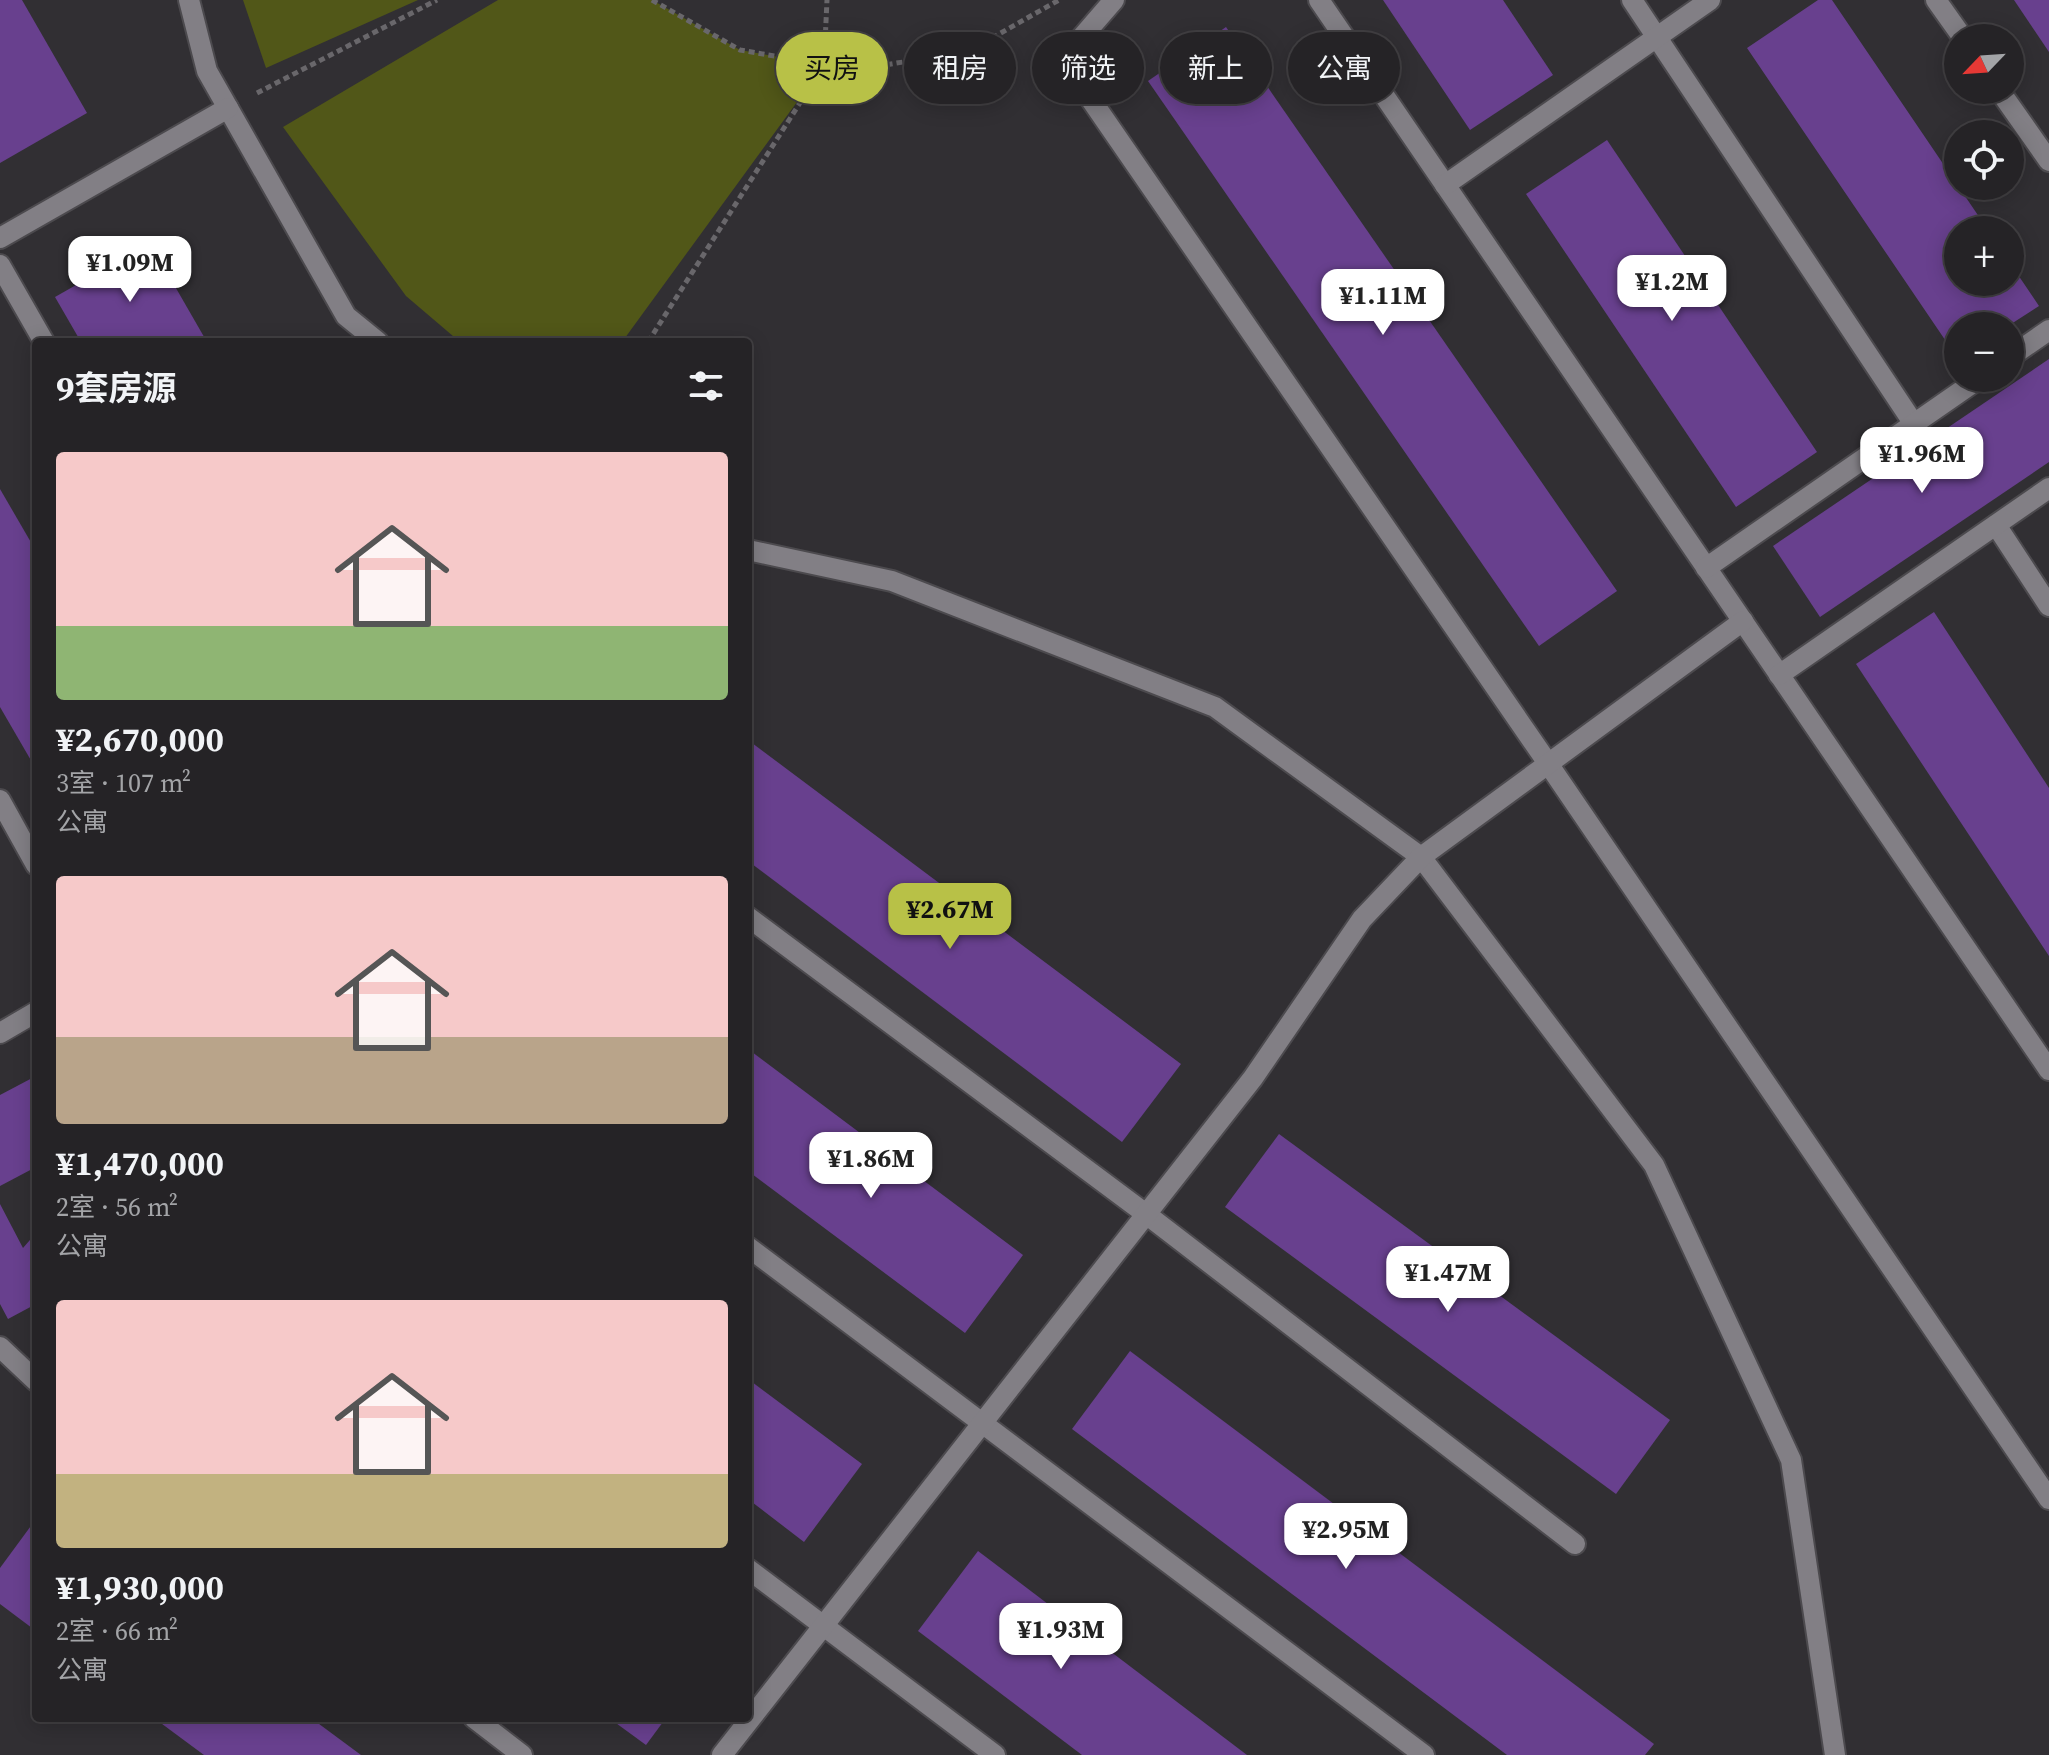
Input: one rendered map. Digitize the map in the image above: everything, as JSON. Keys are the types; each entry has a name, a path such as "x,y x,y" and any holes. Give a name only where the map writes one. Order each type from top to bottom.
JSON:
{"street":[{"path":"189,0 207,71 346,316 373,338"},
{"path":"1114,0 1063,59 2049,1499"},
{"path":"1319,0 1779,675 2041,1042 2049,1070"},
{"path":"1632,0 1914,424"},
{"path":"1445,185 1710,0"},
{"path":"1936,0 1953,24"},
{"path":"2009,104 2049,161"},
{"path":"0,238 228,108"},
{"path":"0,265 42,338"},
{"path":"2024,347 2049,330"},
{"path":"1706,568 1960,392"},
{"path":"1779,675 2049,488"},
{"path":"1996,525 2049,606"},
{"path":"752,551 892,581 1215,707 1421,857 1654,1165 1791,1460 1835,1755"},
{"path":"752,1717 1253,1078 1362,919 1421,857 1743,621"},
{"path":"0,800 32,858"},
{"path":"752,920 1146,1214 1575,1544"},
{"path":"0,1033 32,1014"},
{"path":"752,1250 1424,1755"},
{"path":"0,1347 32,1377"},
{"path":"752,1572 995,1755"},
{"path":"479,1722 522,1755"},
{"path":"722,1755 748,1722"}],"path":[{"path":"228,108 437,0"},
{"path":"652,0 740,50 776,56"},
{"path":"826,32 827,0"},
{"path":"888,64 969,51 1059,0"},
{"path":"651,338 799,104"}],"green space":[{"path":"243,0 418,0 266,68"},
{"path":"498,0 652,0 740,50 776,56 776,104 796,104 625,338 455,338 406,296 283,127"}],"building":[{"path":"0,0 22,0 87,113 0,163"},
{"path":"1383,0 1503,0 1553,75 1470,130"},
{"path":"1818,0 1832,0 1944,165 1944,200 1968,200 1979,216 1944,216 1944,296 2024,296 2024,284 2039,306 2024,316 2024,312 1944,312 1944,338 1747,48"},
{"path":"2014,0 2049,0 2049,52"},
{"path":"1160,73 1160,98 1148,81"},
{"path":"1272,93 1617,591 1539,646 1164,104 1272,104"},
{"path":"1607,140 1817,452 1736,507 1526,194"},
{"path":"150,243 205,338 79,338 55,297"},
{"path":"2049,359 2049,462 1820,617 1773,546 2000,392 2024,392 2024,376"},
{"path":"0,489 32,544 32,762 0,707"},
{"path":"1934,612 2049,788 2049,956 1856,664"},
{"path":"752,743 1181,1064 1122,1142 752,864"},
{"path":"752,1052 1023,1255 965,1333 752,1174"},
{"path":"32,1078 32,1169 0,1186 0,1095"},
{"path":"1279,1134 1670,1420 1616,1494 1225,1207"},
{"path":"0,1204 23,1248 32,1238 32,1306 8,1319 0,1304"},
{"path":"1130,1351 1654,1744 1645,1755 1507,1755 1072,1429"},
{"path":"752,1382 862,1464 804,1542 752,1502"},
{"path":"32,1524 32,1628 0,1604 0,1568"},
{"path":"978,1551 1247,1755 1082,1755 918,1631"},
{"path":"159,1722 316,1722 361,1755 204,1755"},
{"path":"614,1722 663,1722 646,1745"}]}
